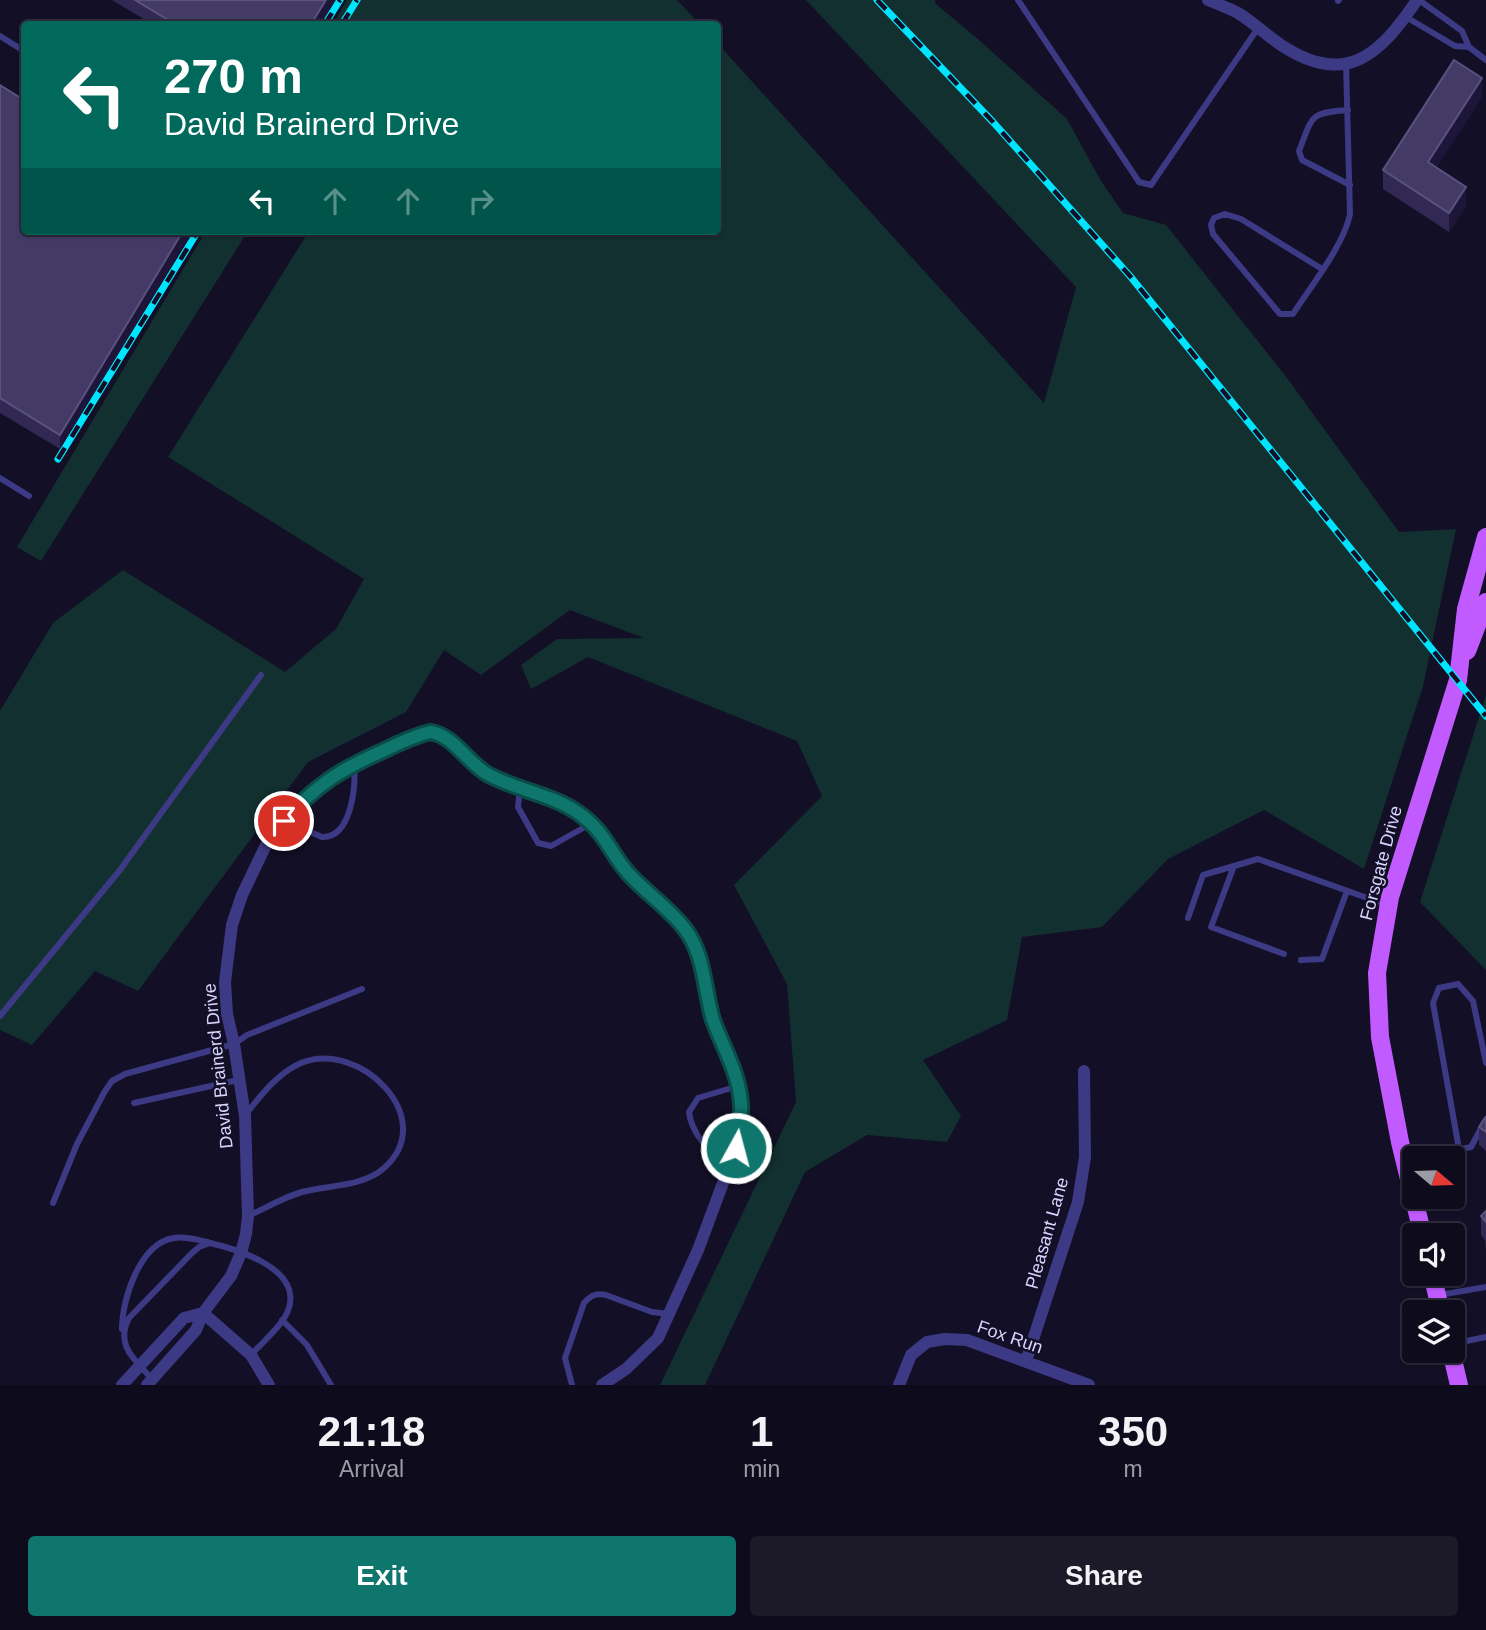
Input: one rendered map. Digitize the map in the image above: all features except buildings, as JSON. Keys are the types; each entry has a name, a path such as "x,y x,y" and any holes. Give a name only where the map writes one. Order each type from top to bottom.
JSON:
{"main road":[{"name":"Forsgate Drive","path":"1460,671 1466,609 1486,537"},
{"name":"Forsgate Drive","path":"1409,1146 1380,1037 1377,973 1388,906 1460,671 1486,602"},
{"path":"1454,1363 1459,1385"}],"street":[{"path":"1208,0 1237,13 1283,46 1318,64 1339,66 1367,57 1390,38 1418,0"},
{"name":"David Brainerd Drive","path":"149,1382 196,1330 203,1313 231,1276 241,1254 248,1216 245,1116 227,1014 225,982 232,925 253,868 284,821 329,777 354,763 419,735 436,733 446,738 485,773 556,801 592,823 609,842 628,872 675,917 692,940 701,962 714,1023 738,1086 740,1131 729,1170 671,1314 658,1338 645,1353 602,1385"},
{"name":"Pleasant Lane","path":"1026,1361 1078,1202 1085,1157 1084,1071"},
{"path":"203,1313 251,1355 269,1385"},
{"name":"David Brainerd Drive","path":"122,1385 184,1318 203,1313"},
{"name":"Fox Run","path":"899,1385 912,1355 927,1342 945,1339 967,1340 1089,1385"}],"lane":[{"path":"1018,0 1139,183 1151,185 1259,28"},
{"path":"1418,0 1462,31 1469,47 1486,60"},
{"path":"1405,17 1455,46 1469,47"},
{"path":"0,36 21,49"},
{"path":"1322,270 1241,219 1225,214 1214,218 1211,225 1213,234 1280,314 1293,314 1322,270 1348,229 1350,186 1346,63"},
{"path":"1348,110 1321,112 1312,118 1299,151 1303,160 1350,186"},
{"path":"0,478 29,496"},
{"path":"0,1016 120,870 261,675"},
{"path":"284,821 322,837 329,838 340,831 354,790 354,763"},
{"path":"520,788 518,807 538,843 551,846 592,823"},
{"path":"1188,918 1203,875 1258,859 1388,906"},
{"path":"1234,866 1211,927 1284,954"},
{"path":"1301,960 1322,959 1347,891"},
{"path":"1459,1146 1433,1003 1439,988 1458,984 1473,1001 1486,1063"},
{"path":"53,1203 77,1144 112,1081 125,1074 234,1044 247,1035 362,989"},
{"path":"245,1116 275,1080 288,1070 324,1058 348,1063 384,1085 398,1106 402,1128 396,1153 376,1174 365,1179 301,1192 248,1216"},
{"path":"134,1103 238,1080"},
{"path":"729,1170 709,1152 691,1122 690,1112 698,1098 738,1086"},
{"path":"1465,1148 1471,1147 1486,1119"},
{"path":"149,1382 124,1343 122,1316 128,1289 152,1248 173,1238 186,1237 209,1243 271,1265 283,1281 291,1302 282,1320 251,1355"},
{"path":"122,1331 129,1318 191,1254 198,1247 209,1243"},
{"path":"1450,1300 1486,1287"},
{"path":"572,1385 565,1358 584,1303 593,1295 606,1295 652,1312 671,1314"},
{"path":"282,1320 307,1345 331,1385"},
{"path":"1465,1341 1486,1337"}],"green space":[{"path":"347,0 677,0 697,21 335,21"},
{"path":"806,0 935,0 936,4 1067,119 1101,181 1123,213 1166,225 1287,378 1399,532 1456,529 1423,686 1364,869 1264,810 1168,859 1102,927 1022,937 1007,1020 923,1060 961,1116 947,1142 867,1135 805,1172 705,1385 660,1385 796,1102 787,984 734,885 822,796 797,741 588,657 531,689 521,665 557,639 644,638 570,610 481,675 444,650 406,712 308,762 138,991 95,971 32,1045 0,1030 0,711 53,623 123,570 285,672 336,629 364,579 168,457 307,235 721,235 721,47 1044,403 1076,287"},
{"path":"204,235 245,235 41,561 17,547"},
{"path":"1486,695 1486,970 1420,902"}],"railway":[{"path":"327,21 340,0"},
{"path":"344,21 357,0"},
{"path":"877,0 993,122 1130,276 1486,716"},
{"path":"58,459 196,235"}],"route":[{"path":"284,821 329,777 354,763 430,732 446,738 485,773 576,811 592,823 609,842 628,872 675,917 697,950 709,1006 729,1055 740,1097 740,1131 736,1148"}]}
